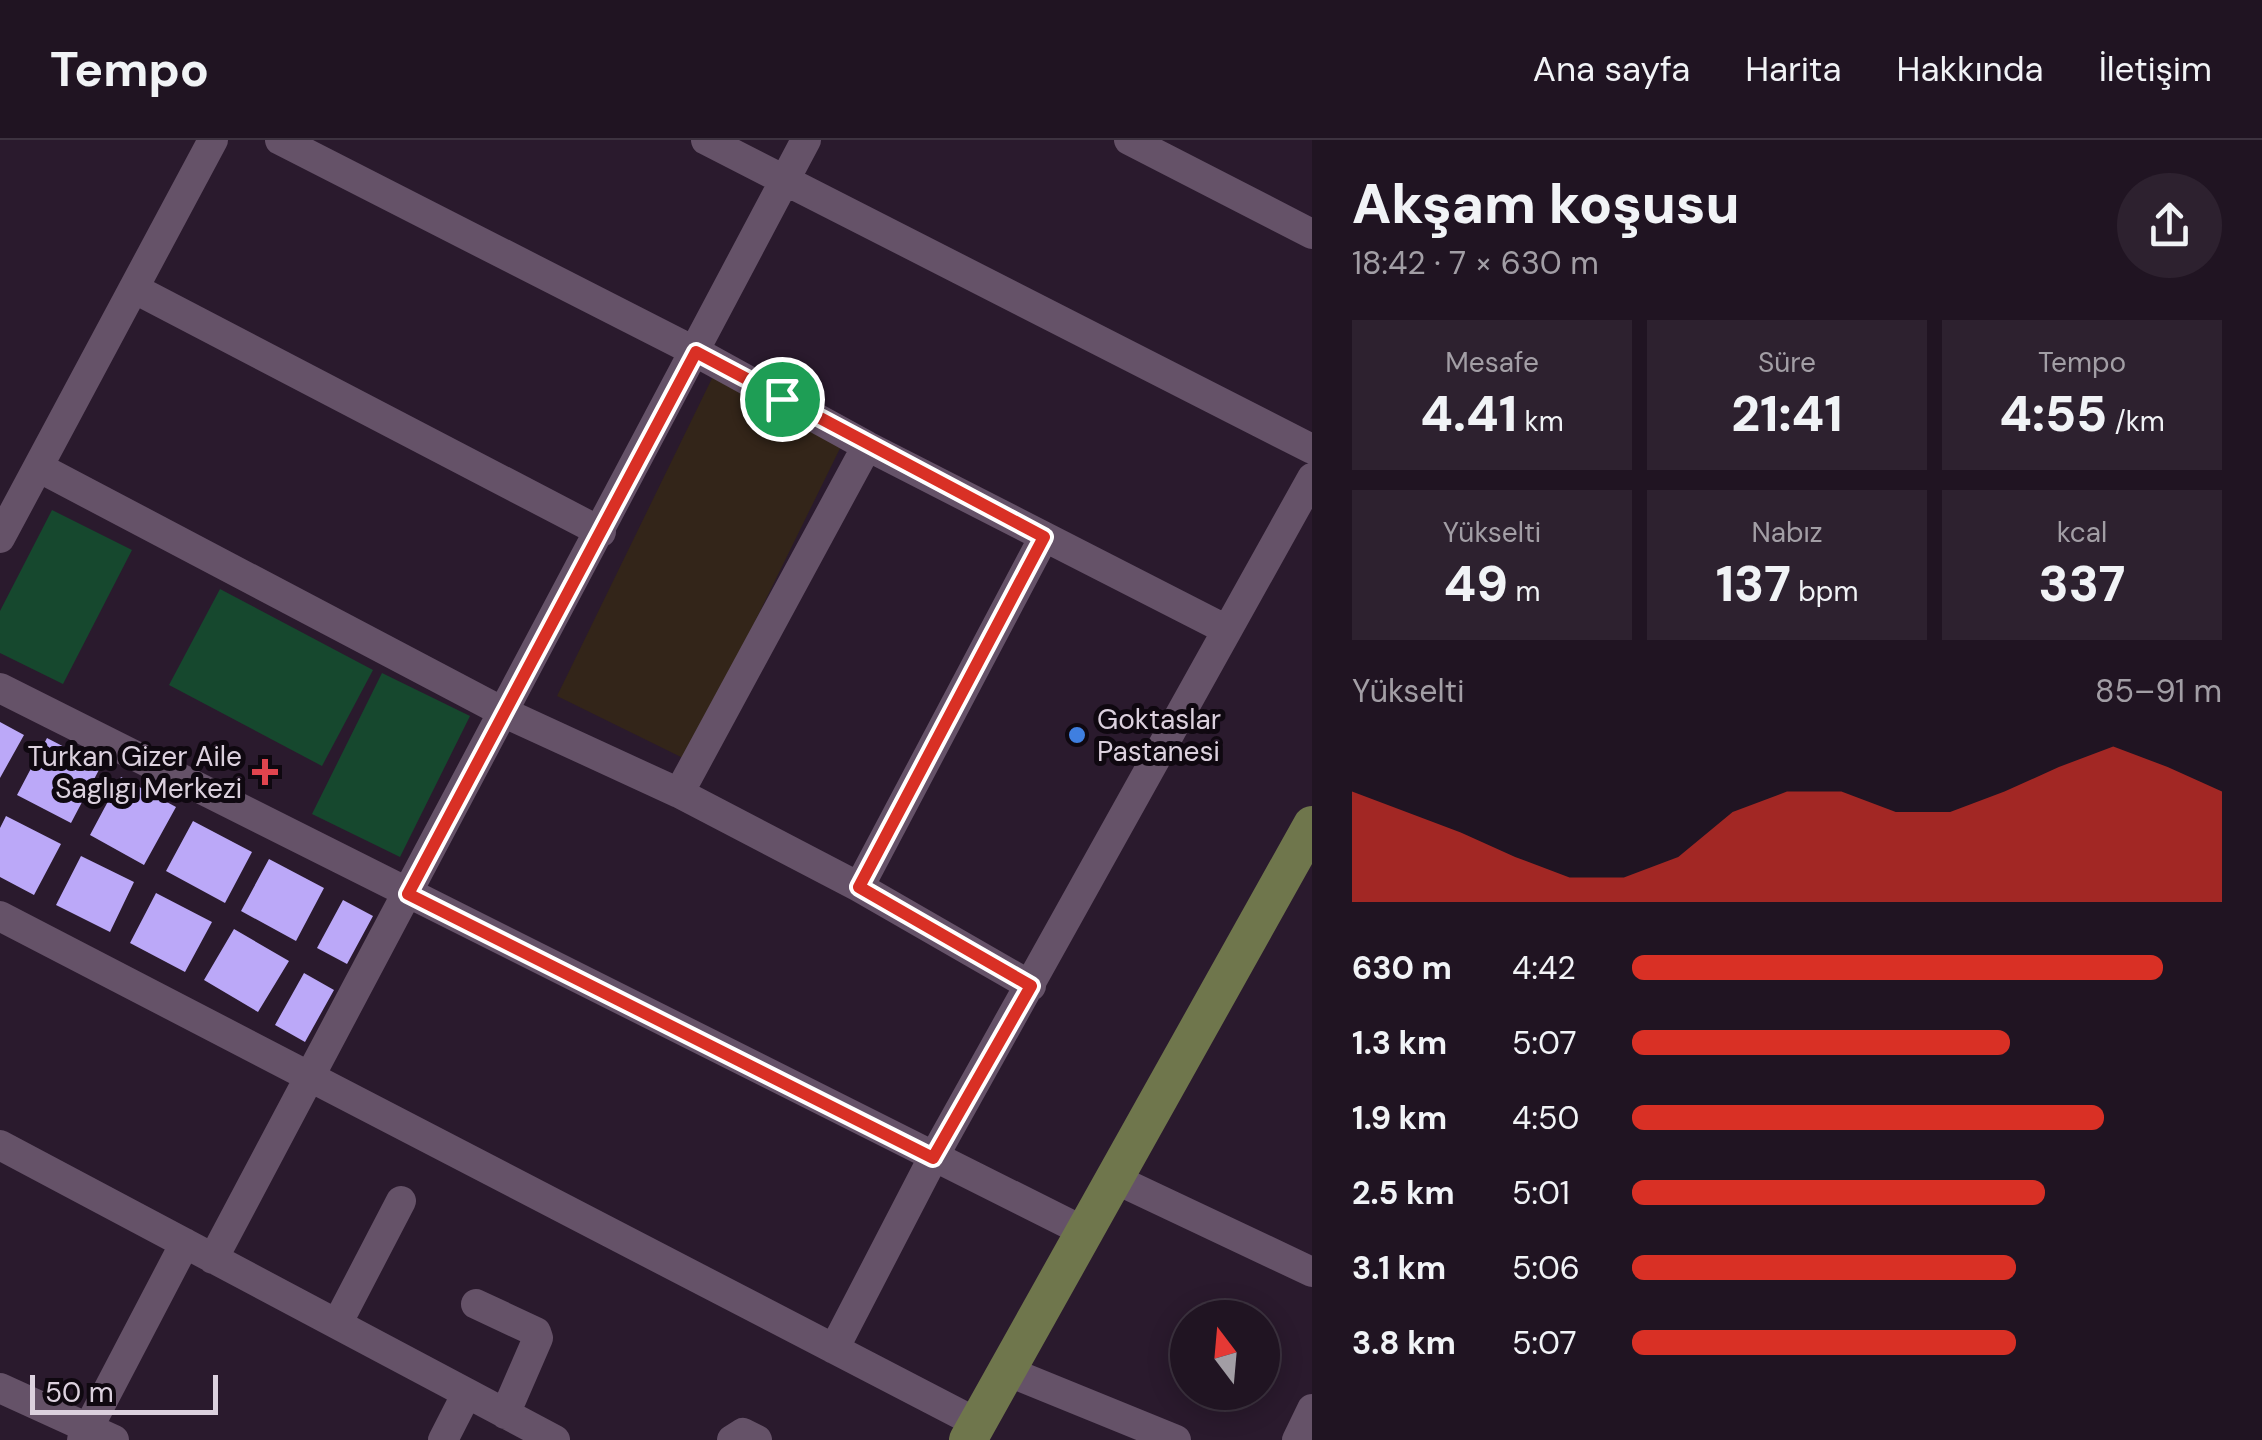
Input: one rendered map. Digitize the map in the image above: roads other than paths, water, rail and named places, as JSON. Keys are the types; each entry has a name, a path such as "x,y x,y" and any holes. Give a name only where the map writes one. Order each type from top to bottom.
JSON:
{"main road":[{"path":"972,1432 1312,824"}],"street":[{"path":"0,538 213,140"},
{"path":"280,140 696,352 867,446 1226,630"},
{"path":"706,140 1312,449"},
{"path":"213,1258 312,1078 806,140"},
{"path":"1130,140 1312,234"},
{"path":"135,289 600,532"},
{"path":"679,793 867,446"},
{"path":"38,467 504,713 679,793 859,887 1031,986"},
{"path":"834,1348 933,1158 1312,478"},
{"path":"859,887 1044,537"},
{"path":"0,688 1085,1232"},
{"path":"0,916 834,1348 972,1432"},
{"path":"0,1146 555,1440"},
{"path":"1115,1179 1312,1272"},
{"path":"337,1324 400,1201"},
{"path":"0,1388 95,1436 185,1244"},
{"path":"476,1304 536,1332 538,1338 505,1414"},
{"path":"1007,1371 1176,1440"},
{"path":"442,1440 467,1393"},
{"path":"1297,1440 1312,1410"},
{"path":"732,1440 743,1433 757,1440"}],"place":[{"name":"Goktaslar Pastanesi","path":"1077,735"},
{"name":"Turkan Gizer Aile Saglıgı Merkezi","path":"265,772"}]}
